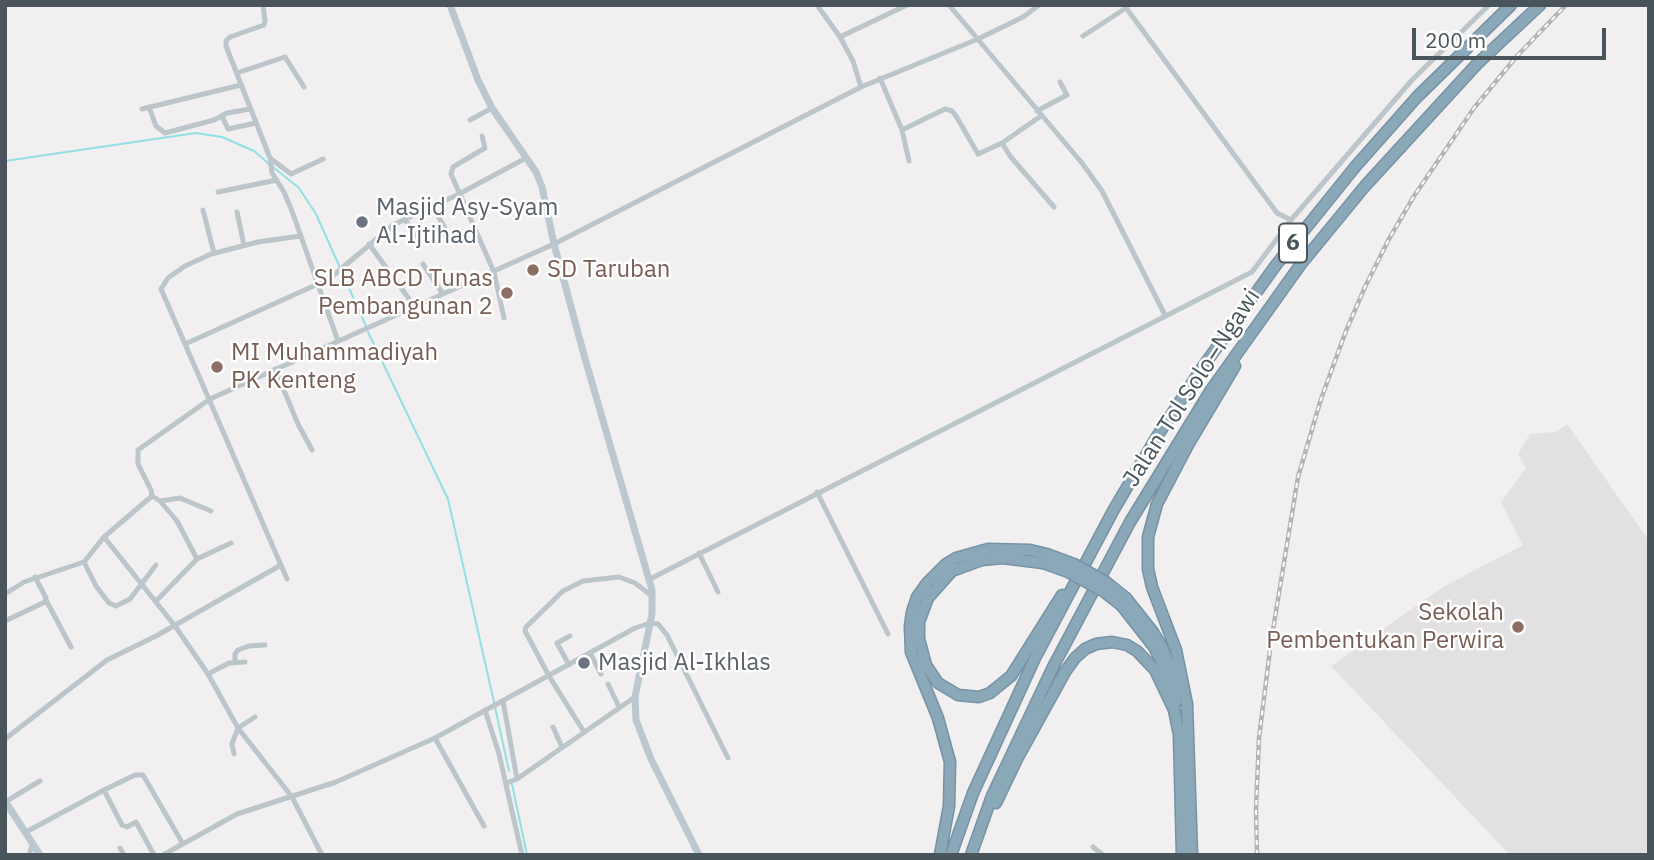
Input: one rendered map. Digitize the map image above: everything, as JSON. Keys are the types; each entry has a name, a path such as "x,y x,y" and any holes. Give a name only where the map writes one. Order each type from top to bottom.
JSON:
{"highway":[{"name":"Jalan Tol Solo–Ngawi","path":"951,855 973,793 1035,658 1113,511 1195,380 1276,265 1355,167 1417,97 1511,5"},
{"name":"Jalan Tol Solo–Ngawi","path":"972,855 992,796 1053,667 1130,522 1211,390 1328,230 1426,116 1540,5"},
{"path":"1182,855 1187,704 1176,650 1152,587 1148,569 1148,537 1157,504 1188,445 1271,305"},
{"path":"1045,558 982,560 952,571 935,588 923,608 919,621 919,639 926,665 939,683 958,695 979,697 990,693 1011,676 1113,511"},
{"path":"940,855 949,806 950,762 938,718 911,652 910,626 915,604 927,583 946,564 956,558 988,549 1030,550 1124,602 1154,646 1167,673 1184,736 1192,855"},
{"path":"972,855 1017,757 1065,673 1086,649 1096,644 1112,642 1137,650 1162,682 1184,736"}],"main road":[{"path":"450,5 478,80 492,108 536,172 542,187 554,244 584,355 653,596 635,697 636,720 647,750 699,855"},
{"path":"5,802 40,855"}],"street":[{"path":"263,5 264,25 232,36 226,41 271,163 272,173 284,192 338,341"},
{"path":"829,5 819,7 840,37 857,71 861,87"},
{"path":"840,37 907,5"},
{"path":"949,5 1100,188 1165,315"},
{"path":"197,559 184,532 160,501 152,496 138,464 138,450 210,399 554,244 861,87 978,39 1024,17 1039,5"},
{"path":"650,579 1252,272 1291,220 1412,80 1489,5"},
{"path":"1083,36 1125,7 1278,213 1291,220"},
{"path":"237,74 285,57 304,87"},
{"path":"880,78 902,130 909,161"},
{"path":"902,130 949,108 978,154 1002,143 1067,94 1060,82"},
{"path":"241,85 145,108 156,126 164,132 250,109"},
{"path":"470,120 492,108"},
{"path":"222,116 228,129 256,123"},
{"path":"482,136 485,148 451,169 459,194 494,272 504,318"},
{"path":"1002,143 1054,207"},
{"path":"186,344 319,283 344,268 393,225 526,158"},
{"path":"271,163 291,174 323,159"},
{"path":"218,192 277,180"},
{"path":"432,206 445,228 443,234"},
{"path":"203,210 214,253"},
{"path":"237,212 244,245"},
{"path":"405,219 417,240"},
{"path":"287,579 161,287 168,278 185,266 214,253 300,236"},
{"path":"369,244 415,307"},
{"path":"423,264 443,294"},
{"path":"275,369 312,450"},
{"path":"817,492 888,634"},
{"path":"5,593 35,578 84,562 104,537 152,496"},
{"path":"160,501 180,498 211,511"},
{"path":"104,537 175,626 208,674 238,728 292,797 322,855"},
{"path":"156,601 197,559 231,543"},
{"path":"699,553 718,592"},
{"path":"84,562 96,586 112,605 120,606 156,565"},
{"path":"5,739 107,660 175,626 281,565"},
{"path":"584,732 549,676 526,627 563,591 572,584 583,581 619,577 635,583 653,596"},
{"path":"35,578 71,647"},
{"path":"5,621 46,600"},
{"path":"163,855 172,853 237,814 336,782 435,738 635,628 650,623 658,624 667,635 728,758"},
{"path":"569,665 557,643 570,636"},
{"path":"235,662 238,650 265,645"},
{"path":"590,653 601,674"},
{"path":"208,674 235,662 245,662"},
{"path":"608,684 620,707"},
{"path":"512,781 635,697"},
{"path":"501,702 522,855"},
{"path":"485,710 512,781"},
{"path":"234,754 232,744 238,728 255,717"},
{"path":"553,727 562,747"},
{"path":"435,738 484,826"},
{"path":"26,832 135,775 144,775 183,844"},
{"path":"5,802 40,780"},
{"path":"104,790 122,825 127,827 136,822 154,855"},
{"path":"29,855 33,843"},
{"path":"1093,847 1103,855"},
{"path":"120,848 124,855"}],"shaded area":[{"name":"Sekolah Pembentukan Perwira","path":"1567,424 1649,541 1649,855 1510,855 1331,666 1443,587 1523,545 1501,502 1526,468 1518,454 1530,434 1555,432"}],"waterway":[{"path":"5,161 196,133 222,137 254,151 269,164"},
{"path":"273,167 299,188 316,214 366,326"},
{"path":"368,332 448,499 494,702"},
{"path":"495,707 509,771"},
{"path":"512,784 527,855"}],"railway":[{"path":"1257,855 1259,738 1271,642 1298,477 1321,399 1365,287 1414,196 1474,108 1517,56 1566,5"}],"place":[{"name":"Masjid Asy-Syam Al-Ijtihad","path":"362,222"},
{"name":"SD Taruban","path":"533,270"},
{"name":"SLB ABCD Tunas Pembangunan 2","path":"507,293"},
{"name":"MI Muhammadiyah PK Kenteng","path":"217,367"},
{"name":"Sekolah Pembentukan Perwira","path":"1518,627"},
{"name":"Masjid Al-Ikhlas","path":"584,663"}]}
